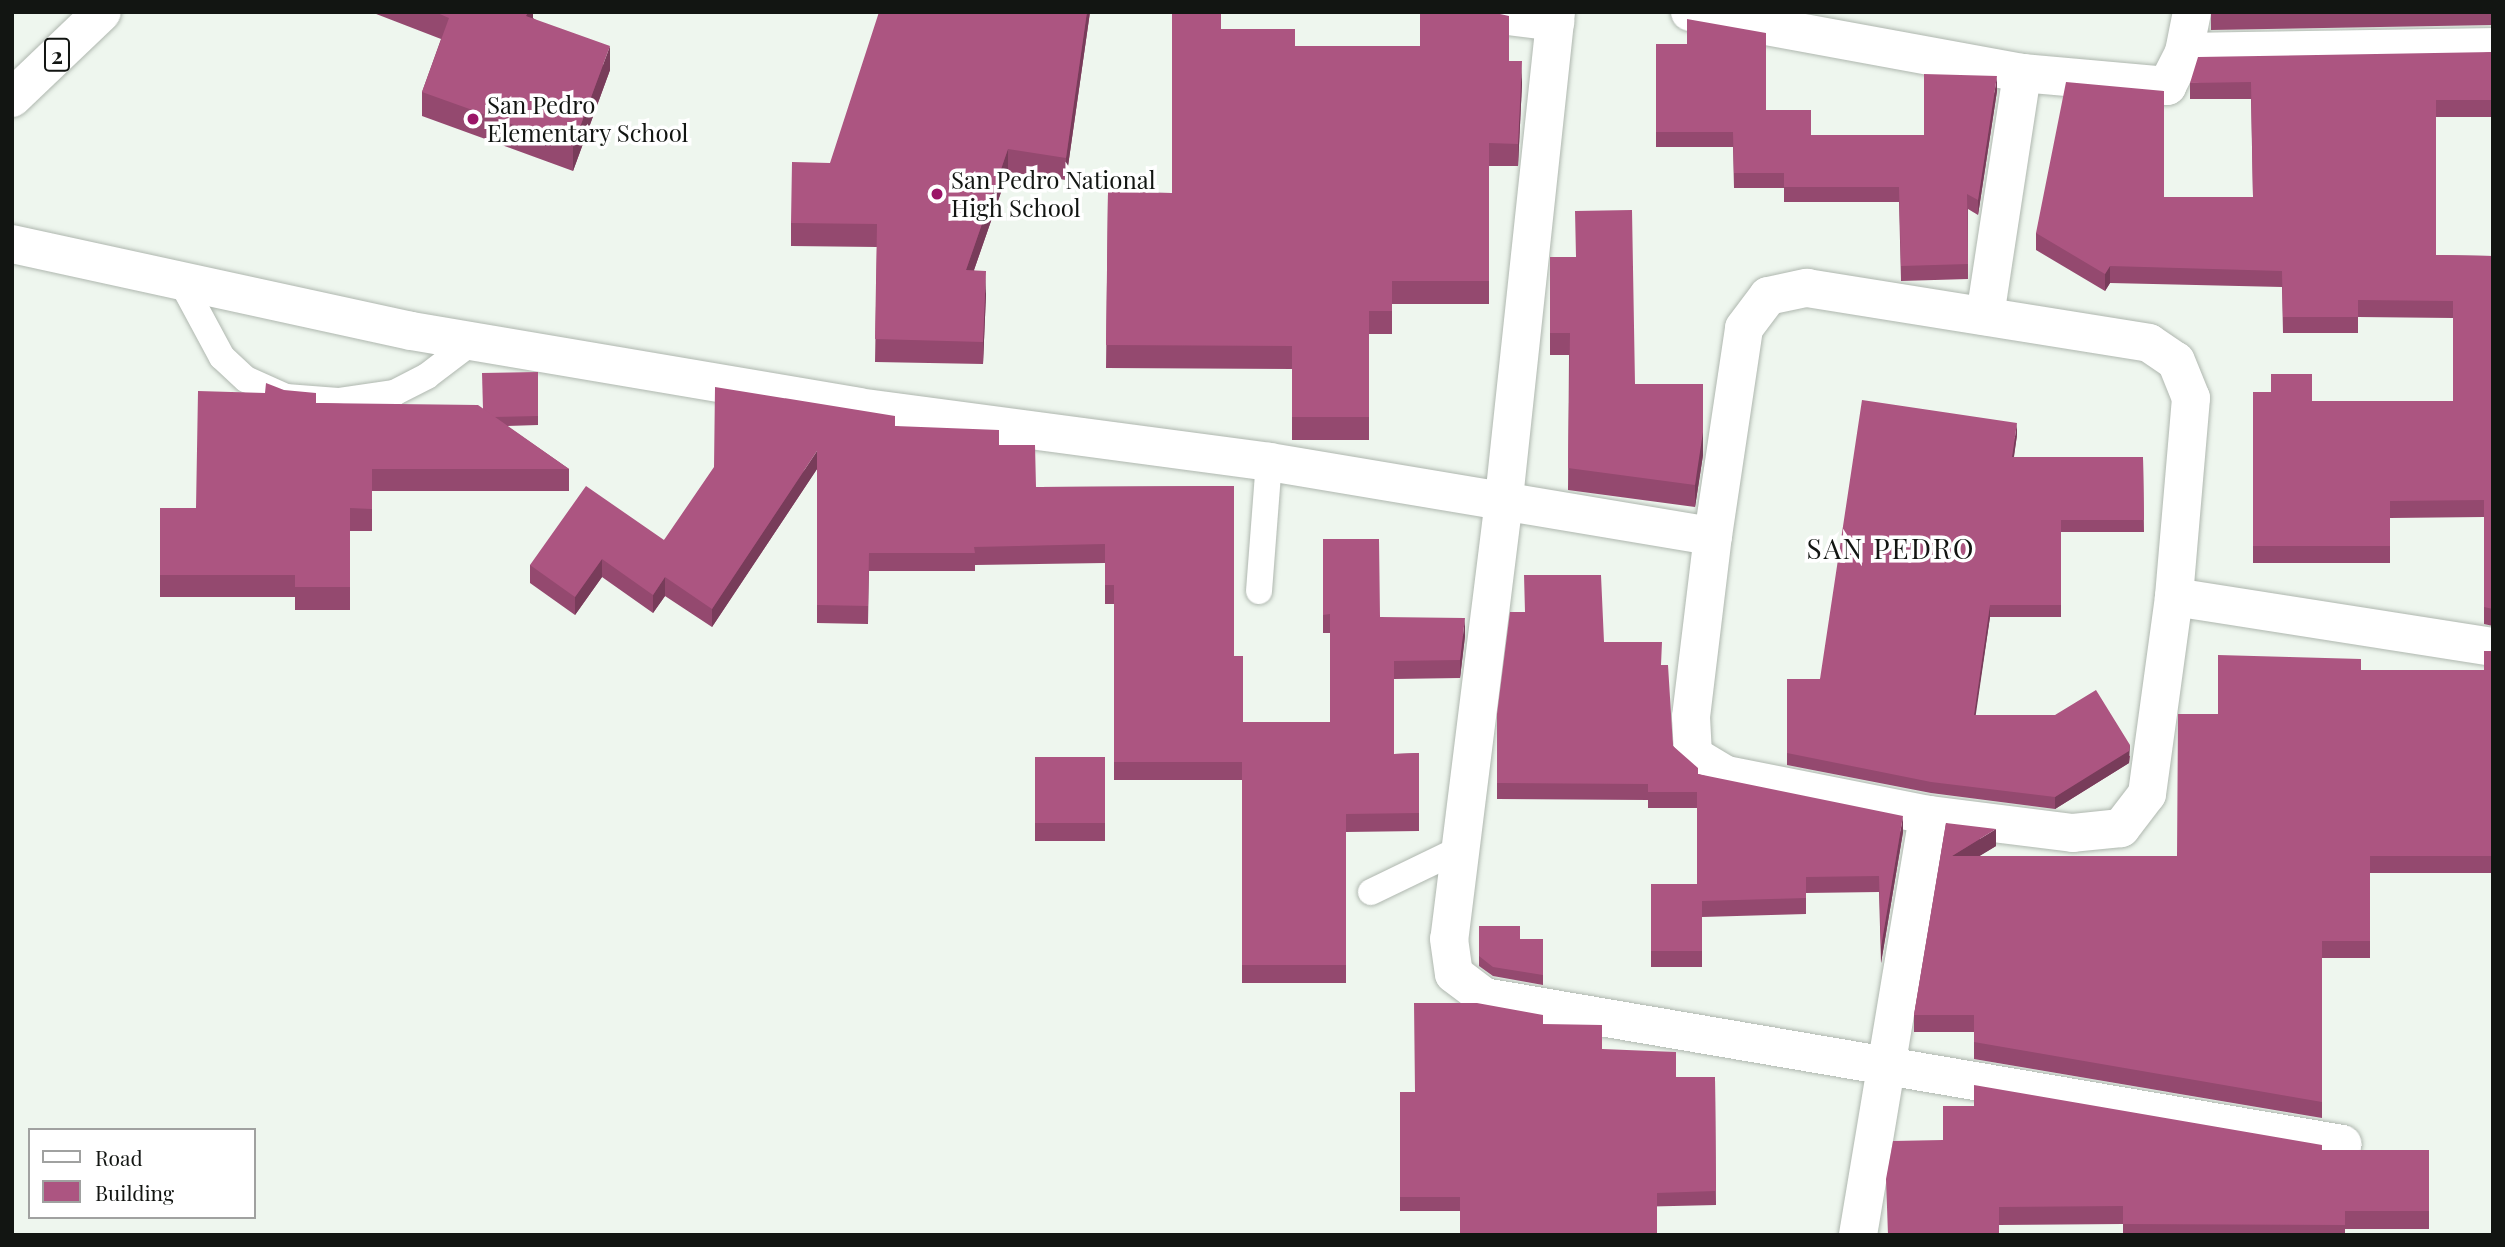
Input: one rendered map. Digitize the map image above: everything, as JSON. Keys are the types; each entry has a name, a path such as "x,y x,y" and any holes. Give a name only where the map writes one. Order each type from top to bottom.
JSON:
{"main road":[{"name":"2","path":"12,98 102,12"},
{"path":"1475,12 1555,17 1504,500 1449,939 1454,974 1484,997 2342,1144"},
{"path":"1690,12 1801,23 2022,73 2167,86 2184,51 2192,12"},
{"path":"2184,51 2493,47"},
{"path":"1985,316 2022,73"},
{"path":"12,244 473,341 858,407 1269,462 1713,536"},
{"path":"1807,288 2149,343 2176,361 2191,398 2174,597 2147,794 2121,828 2073,833 1928,815 1726,775 1693,755 1691,717 1713,536 1744,328 1768,296 1807,288"},
{"path":"2174,597 2493,647"},
{"path":"1858,1235 1928,815"}],"lane":[{"path":"181,281 222,357 246,379 286,397 338,401 394,393 427,376 473,341"},
{"path":"1259,591 1269,462"},
{"path":"1371,892 1461,849"}],"building":[{"path":"435,12 528,12 526,16 610,46 573,146 422,92 449,18"},
{"path":"879,12 1087,12 1066,158 1008,149 966,270 986,271 983,342 875,339 877,224 791,223 792,162 830,163"},
{"path":"1172,12 1221,12 1221,29 1295,29 1295,46 1420,46 1420,12 1491,12 1509,16 1509,61 1522,61 1518,144 1489,143 1489,281 1392,281 1392,311 1369,311 1369,417 1292,417 1292,346 1106,345 1108,192 1172,193"},
{"path":"1687,19 1766,33 1766,110 1811,110 1811,135 1924,135 1924,74 1997,76 1978,200 1967,194 1968,264 1901,266 1899,187 1784,187 1784,173 1734,173 1733,132 1656,132 1656,44 1687,44"},
{"path":"2493,52 2493,100 2436,100 2436,255 2493,256 2493,609 2484,607 2484,500 2390,501 2390,546 2253,546 2253,392 2271,392 2271,374 2312,374 2312,401 2453,401 2453,301 2358,300 2358,317 2283,317 2282,271 2110,266 2105,274 2036,233 2066,82 2164,91 2164,197 2253,197 2251,82 2190,83 2198,57"},
{"path":"1632,210 1635,384 1703,384 1703,432 1695,485 1568,468 1570,333 1550,333 1550,257 1576,257 1575,211"},
{"path":"538,372 538,416 494,417 483,409 482,373"},
{"path":"266,383 284,390 316,393 316,403 478,405 569,469 372,469 372,509 350,508 350,587 295,587 295,575 160,575 160,508 196,508 198,391 265,393"},
{"path":"715,387 895,416 895,426 999,430 999,445 1035,445 1036,487 1234,486 1234,656 1243,656 1243,722 1330,722 1330,614 1323,615 1323,539 1379,539 1380,617 1465,618 1460,660 1394,661 1394,754 1419,753 1419,813 1346,814 1346,965 1242,965 1242,762 1114,762 1114,585 1105,585 1105,544 974,547 975,553 869,553 868,606 817,605 817,451 712,609 665,577 653,595 602,559 575,597 530,565 586,486 664,540 714,467"},
{"path":"1862,400 2017,423 2012,457 2143,457 2144,520 2061,520 2061,605 1990,605 1974,715 2055,715 2096,690 2130,745 2129,751 2055,797 1931,782 1787,753 1787,679 1820,679"},
{"path":"1524,575 1601,575 1604,642 1662,642 1661,665 1668,665 1673,746 1698,768 1698,774 1903,816 1881,947 1879,876 1806,877 1806,898 1702,901 1702,951 1651,951 1651,884 1697,884 1697,792 1648,792 1648,784 1497,783 1497,714 1510,612 1525,612"},
{"path":"2484,651 2493,651 2493,856 2370,856 2370,941 2322,941 2322,1102 1974,1042 1974,1015 1914,1015 1946,823 1996,829 1952,856 2177,856 2178,714 2218,714 2218,655 2361,659 2361,670 2484,670"},
{"path":"1035,757 1105,757 1105,823 1035,823"},
{"path":"1479,926 1520,926 1520,939 1543,939 1543,975 1493,967 1479,956"},
{"path":"1414,1003 1477,1003 1543,1015 1543,1024 1602,1025 1602,1049 1676,1052 1676,1077 1715,1077 1716,1191 1657,1193 1657,1235 1460,1235 1460,1197 1400,1197 1400,1092 1415,1092"},
{"path":"1974,1085 2322,1145 2322,1150 2429,1150 2429,1211 2345,1211 2345,1225 2123,1224 2123,1206 1999,1207 1999,1235 1888,1235 1886,1179 1893,1141 1943,1140 1943,1106 1974,1106"}],"place":[{"name":"San Pedro Elementary School","path":"473,119"},
{"name":"San Pedro National High School","path":"937,194"}],"district":[{"name":"SAN PEDRO","path":"1891,548"}]}
